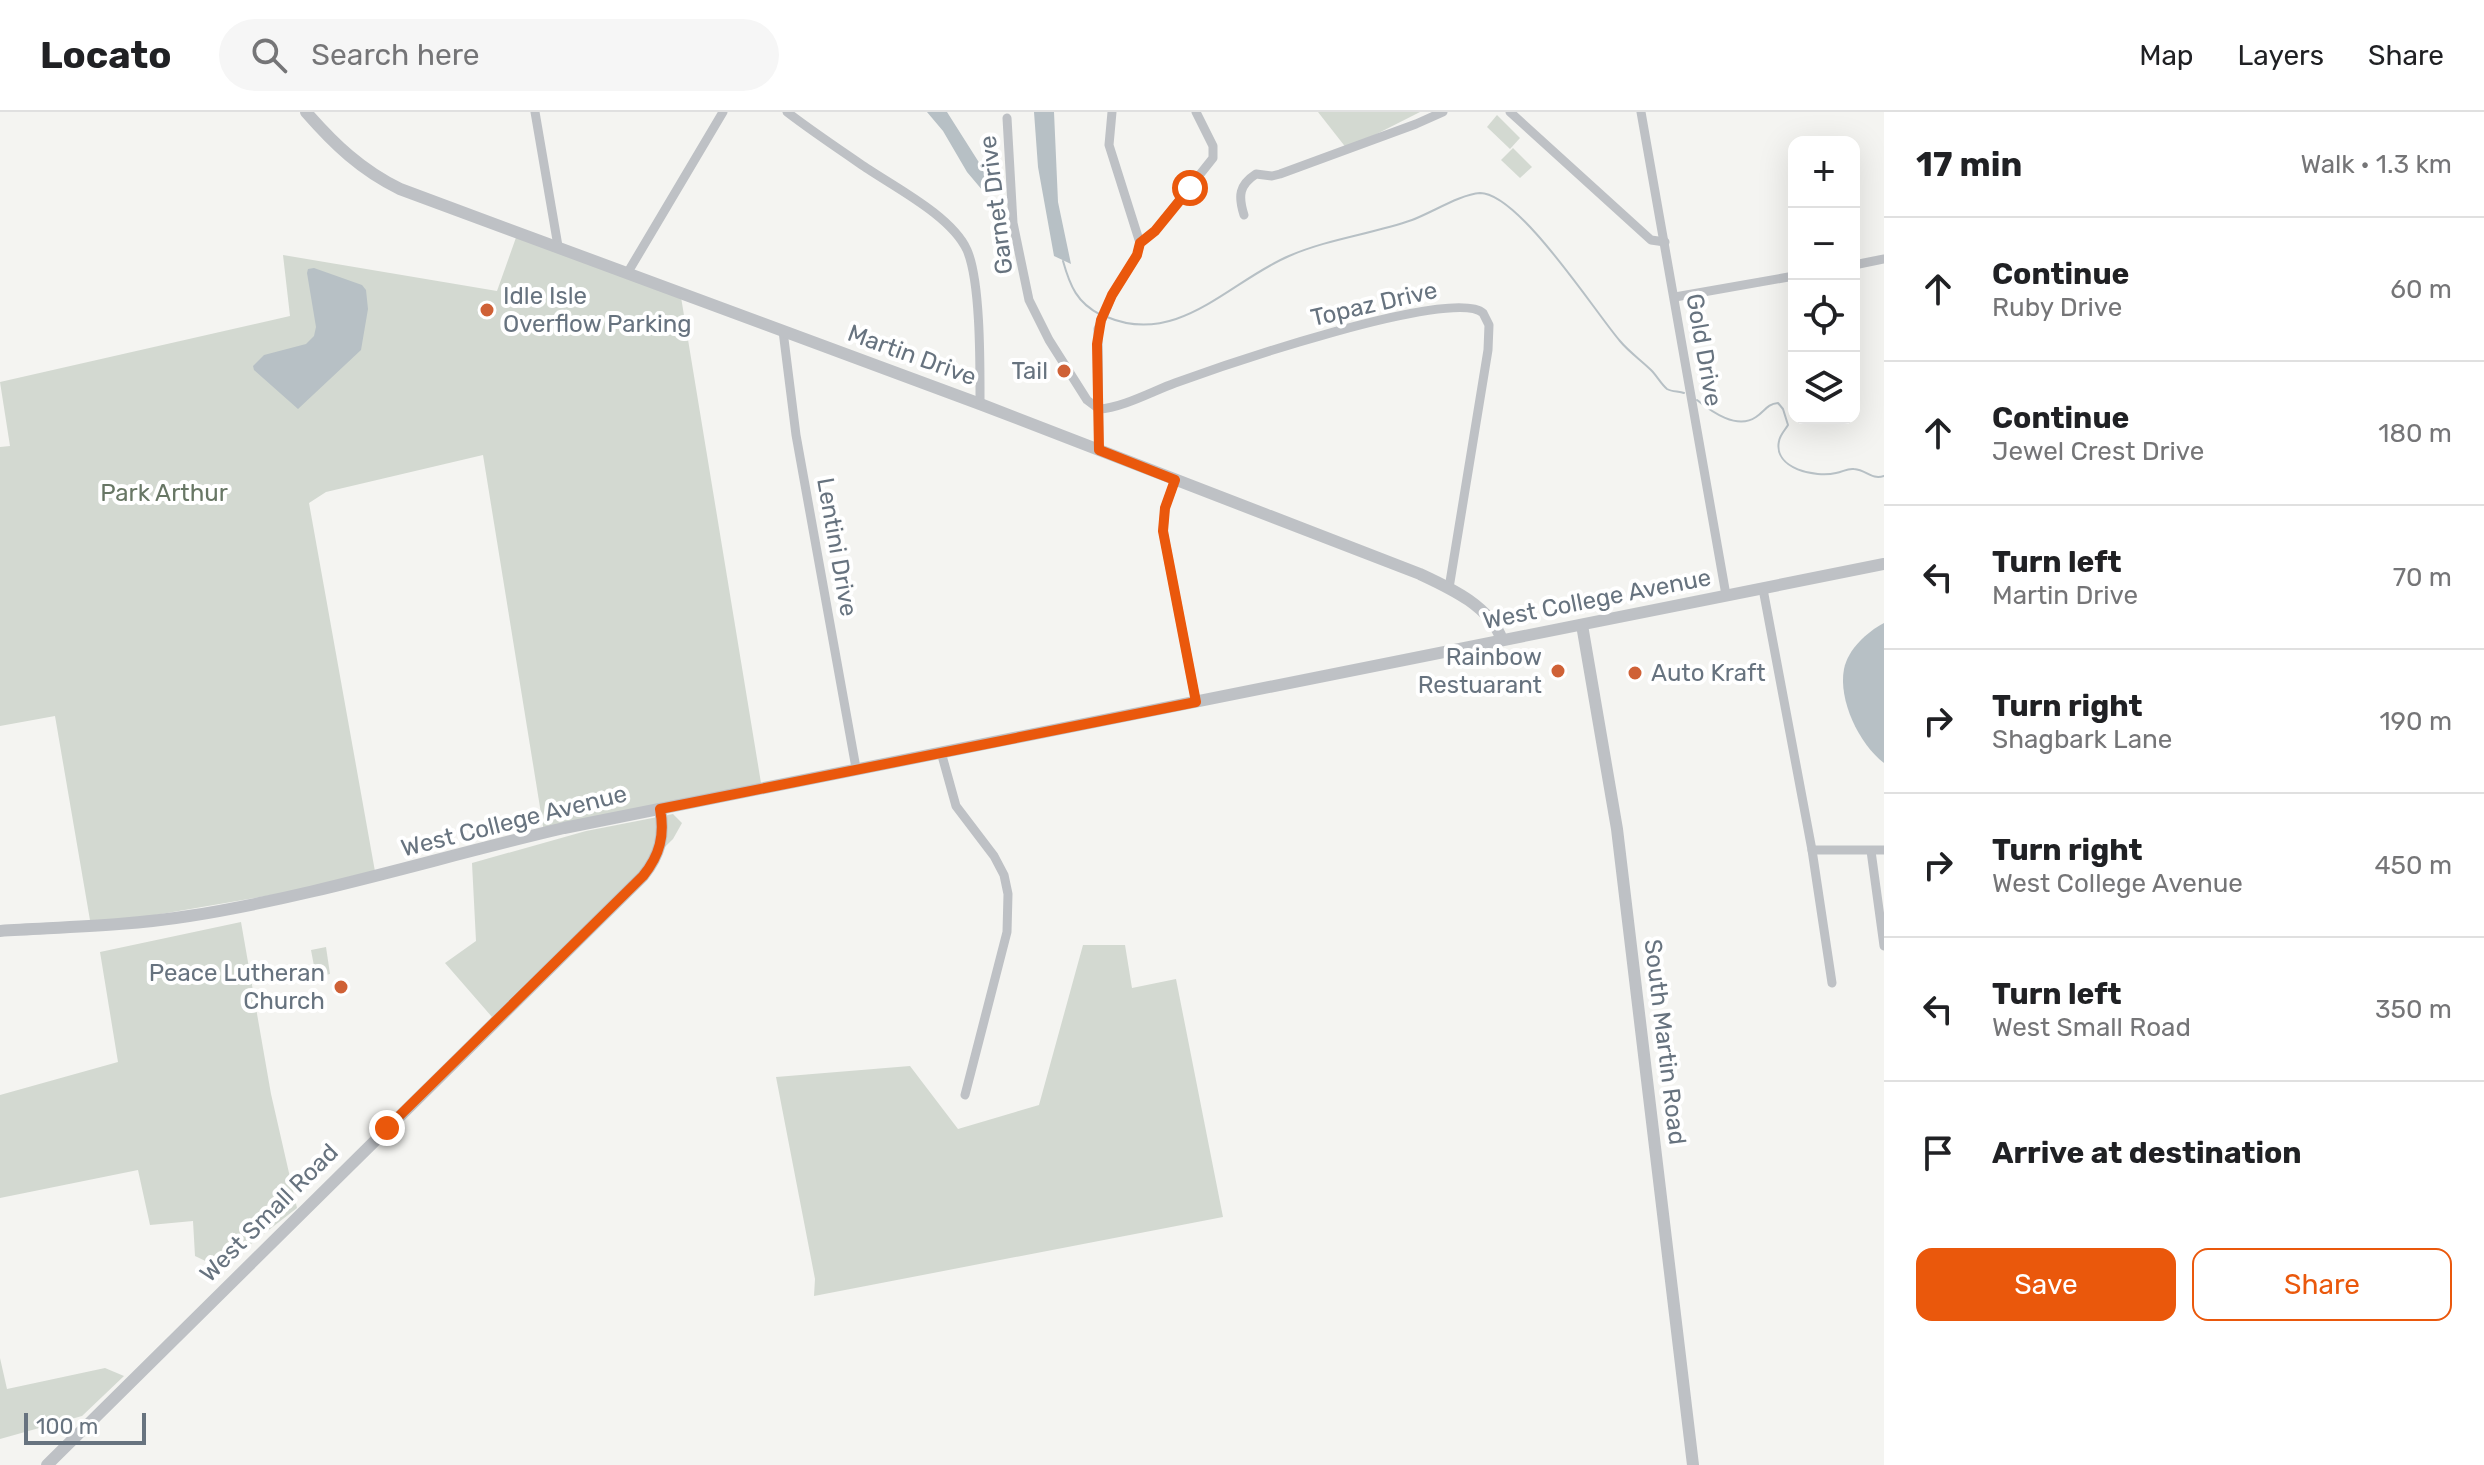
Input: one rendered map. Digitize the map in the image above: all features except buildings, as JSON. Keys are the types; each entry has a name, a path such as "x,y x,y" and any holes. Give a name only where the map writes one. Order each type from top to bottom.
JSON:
{"street":[{"name":"Martin Drive","path":"306,112 345,154 381,180 980,404 1449,588 1487,616 1502,640"},
{"path":"535,112 558,246"},
{"path":"628,272 723,112"},
{"path":"787,112 906,194 944,222 961,240 969,255 974,286 980,404"},
{"path":"1112,112 1109,145 1140,243"},
{"path":"1099,450 1098,329 1140,243 1155,231 1213,158 1213,146 1196,112"},
{"path":"1244,215 1239,196 1242,187 1256,174 1280,174 1443,112"},
{"path":"1510,112 1651,240 1665,242"},
{"name":"Gold Drive","path":"1641,112 1726,595"},
{"name":"Garnet Drive","path":"1007,118 1013,223 1029,300 1049,340 1087,400 1099,409"},
{"path":"1860,264 1884,259"},
{"path":"1675,297 1788,277"},
{"name":"Topaz Drive","path":"1099,409 1251,356 1333,333 1448,306 1479,309 1489,325 1488,350 1449,588"},
{"name":"Lentini Drive","path":"783,331 796,435 856,768"},
{"path":"1175,480 1165,508 1163,531 1196,702"},
{"name":"West College Avenue","path":"0,931 123,924 190,916 376,877 518,839 856,768 1884,564"},
{"path":"1763,589 1812,850 1832,983"},
{"name":"South Martin Road","path":"1582,625 1617,829 1693,1465"},
{"path":"941,752 956,806 994,856 1004,875 1008,894 1007,932 965,1095"},
{"name":"West Small Road","path":"47,1465 643,876 662,840 660,809"},
{"path":"1812,850 1884,850"},
{"path":"1871,851 1884,946"}],"green space":[{"path":"1318,112 1420,112 1347,149"},
{"path":"1497,115 1520,138 1510,149 1487,127"},
{"path":"1513,148 1532,167 1520,178 1501,160"},
{"name":"Park Arthur","path":"518,232 680,291 762,789 544,832 483,455 326,492 309,503 376,877 91,926 55,716 0,726 0,447 10,446 0,382 290,316 283,255 497,291"},
{"path":"673,814 682,823 673,839 492,1017 445,963 476,941 472,863 586,831"},
{"path":"241,922 271,1094 297,1208 220,1268 195,1256 193,1221 150,1225 138,1170 0,1198 0,1095 118,1062 100,952"},
{"path":"1083,945 1125,945 1132,988 1176,979 1223,1217 814,1296 815,1279 776,1077 910,1066 958,1129 1039,1105"},
{"path":"326,947 330,974 316,977 311,950"},
{"path":"0,1358 7,1389 105,1368 124,1376 82,1416 0,1439"}],"shaded area":[{"path":"927,112 947,112 992,183 989,189 983,191 967,172 943,131"},
{"path":"1034,112 1054,112 1058,202 1071,264 1054,256 1038,167"},
{"path":"314,268 362,285 366,290 368,309 361,350 298,409 253,366 264,355 306,344 314,336 316,327 307,273 308,269"},
{"path":"1884,623 1884,763 1866,745 1852,720 1843,681 1846,662 1854,648"}],"waterway":[{"path":"1107,317 1133,324 1157,324 1180,317 1289,256 1412,220 1455,200 1480,193 1496,198 1515,212 1555,256 1624,345 1667,389 1684,393"},
{"path":"1063,261 1076,293 1086,305 1101,315"},
{"path":"1697,400 1717,414 1741,422 1756,417 1778,403 1788,425 1780,439 1779,451 1789,465 1818,474 1852,469 1876,477 1884,476"}],"place":[{"name":"Idle Isle Overflow Parking","path":"487,310"},
{"name":"Tail","path":"1064,371"},
{"name":"Rainbow Restuarant","path":"1558,671"},
{"name":"Auto Kraft","path":"1635,673"},
{"name":"Peace Lutheran Church","path":"341,987"}],"route":[{"path":"387,1128 643,876 659,851 662,840 660,809 1196,702 1163,531 1165,508 1175,480 1099,450 1097,344 1101,320 1112,295 1137,255 1140,243 1155,231 1190,188"}]}
